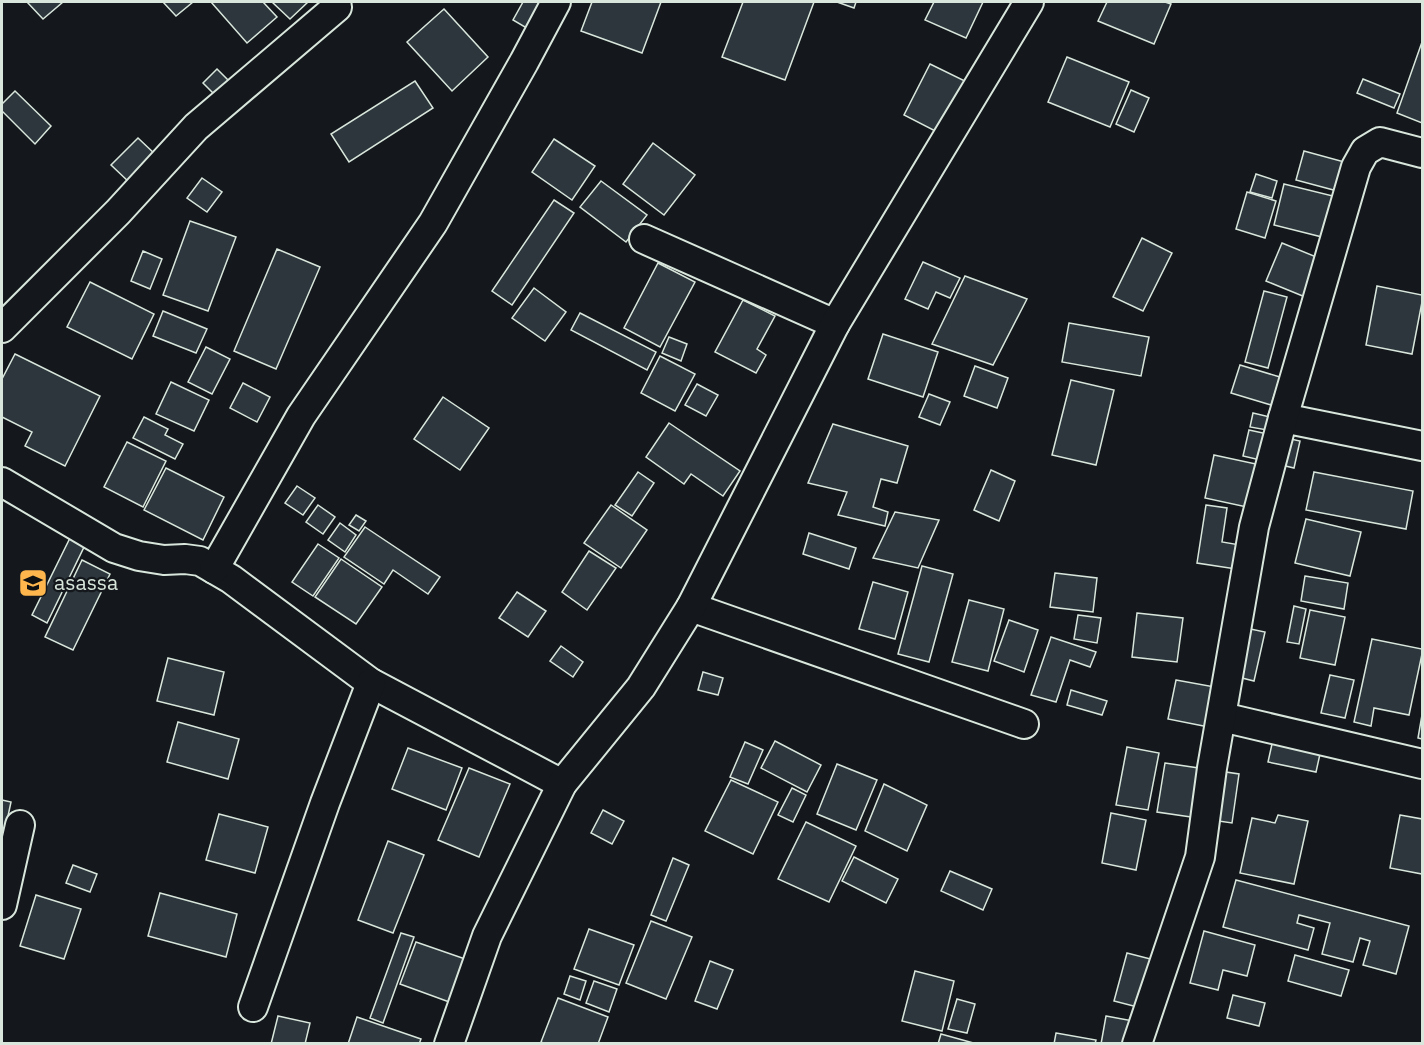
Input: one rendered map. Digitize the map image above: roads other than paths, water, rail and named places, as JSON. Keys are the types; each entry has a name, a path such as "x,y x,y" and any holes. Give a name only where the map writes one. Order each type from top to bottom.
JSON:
{"street":[{"path":"214,569 301,416 433,223 556,2"},
{"path":"449,1044 487,936 562,784 641,687 691,607 835,324 1026,2"},
{"path":"2,328 118,212 196,127 337,7"},
{"path":"1140,1043 1200,857 1212,768 1254,527 1283,418 1356,167 1365,151 1380,142 1422,153"},
{"path":"644,239 835,324"},
{"path":"1283,418 1422,446"},
{"path":"2,482 114,548 139,556 164,560 200,561 231,579 371,683 562,784"},
{"path":"691,607 1024,724"},
{"path":"253,1007 325,803 371,683"},
{"path":"1222,717 1422,764"},
{"path":"2,905 20,825"}],"place":[{"name":"asassa","path":"33,583"}]}
